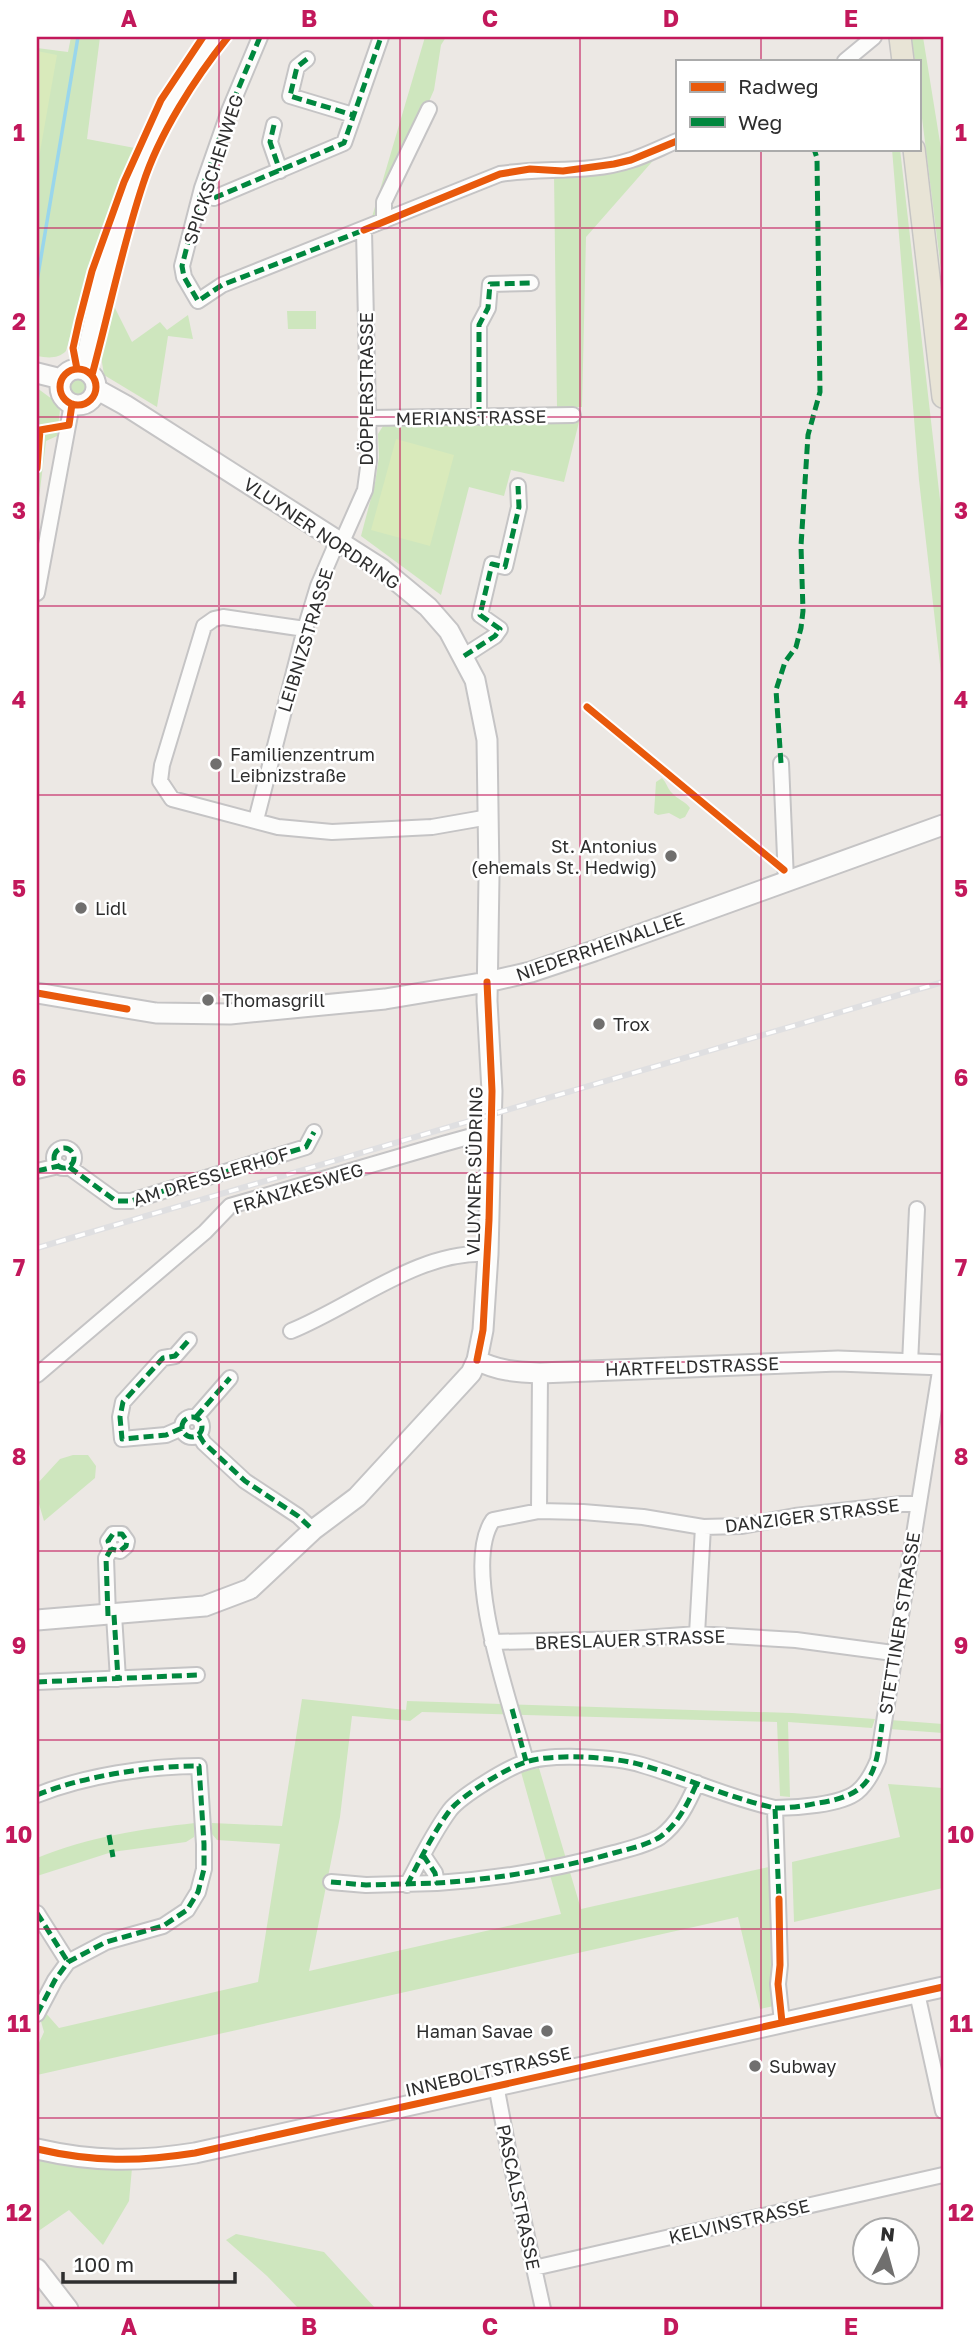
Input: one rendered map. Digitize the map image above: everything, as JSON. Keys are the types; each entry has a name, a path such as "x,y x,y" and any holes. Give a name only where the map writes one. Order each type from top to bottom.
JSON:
{"main road":[{"path":"900,37 903,60"},
{"path":"914,150 943,397"}],"street":[{"path":"84,370 111,259 145,156 182,83 216,37"},
{"name":"SPICKSCHENWEG","path":"260,37 229,111 207,176 182,266 184,277 198,301 222,285 364,230"},
{"path":"846,60 874,37"},
{"path":"214,198 344,143 377,39"},
{"path":"307,60 297,66 290,96 354,115"},
{"path":"384,222 384,202 429,109"},
{"path":"274,125 270,142 280,171"},
{"path":"364,230 500,174 530,169 563,171 614,164 676,141"},
{"name":"DÖPPERSTRASSE","path":"339,543 365,490 369,460 364,230"},
{"path":"479,416 479,325 488,308 490,284 531,283"},
{"path":"84,370 92,375 96,389 87,402 72,404 65,400 61,393 61,379 68,372 84,370"},
{"path":"37,373 61,379"},
{"name":"VLUYNER NORDRING","path":"96,389 382,569 428,607 449,631 475,680 487,740 487,982"},
{"path":"37,593 72,404"},
{"name":"MERIANSTRASSE","path":"368,418 573,415"},
{"path":"464,656 495,636 500,629 480,615 492,564 505,567 519,507 518,486"},
{"name":"LEIBNIZSTRASSE","path":"256,820 305,629 318,586 339,543"},
{"path":"305,629 223,617 204,626 162,765 160,781 172,799 293,830 350,833 432,827 489,817"},
{"path":"781,763 786,880"},
{"name":"NIEDERRHEINALLEE","path":"37,993 156,1013 230,1014 385,999 487,982 531,972 594,951 943,825"},
{"name":"VLUYNER SÜDRING","path":"37,1620 111,1616 205,1606 250,1589 313,1530 357,1497 467,1379 477,1360 483,1330 488,1254 491,1069 487,982"},
{"name":"AM DRESSLERHOF","path":"37,1171 64,1166 116,1201 131,1201 306,1147 313,1132"},
{"name":"FRÄNZKESWEG","path":"37,1375 205,1231 230,1206 443,1144 491,1133"},
{"path":"910,1364 918,1209"},
{"path":"291,1331 320,1319 414,1269 470,1253 488,1254"},
{"path":"189,1340 175,1356 163,1358 123,1402 120,1417 122,1439 166,1436 182,1428 188,1418 196,1417 230,1378"},
{"name":"HARTFELDSTRASSE","path":"477,1360 489,1367 511,1372 540,1373 838,1361 942,1365"},
{"name":"STETTINER STRASSE","path":"775,1808 834,1801 855,1794 865,1784 878,1760 893,1654 942,1365"},
{"path":"539,1511 540,1373"},
{"path":"196,1417 202,1423 199,1435 204,1443 245,1481 298,1516 313,1530"},
{"path":"182,1428 188,1436 199,1435"},
{"name":"DANZIGER STRASSE","path":"526,1762 487,1623 483,1587 487,1528 493,1520 539,1511 583,1512 643,1517 703,1527 742,1525 795,1516 918,1504"},
{"path":"697,1634 703,1527"},
{"path":"111,1549 106,1558 118,1679"},
{"name":"BRESLAUER STRASSE","path":"492,1642 631,1639 697,1634 796,1640 893,1654"},
{"path":"37,1682 197,1675"},
{"path":"407,1885 451,1809 484,1783 526,1762 571,1757 611,1758 640,1764 749,1802 775,1808 780,1952 778,1984 782,2022"},
{"path":"37,1796 131,1772 172,1766 199,1766 204,1844 204,1869 198,1892 187,1910 163,1926 106,1942 68,1962 37,2014"},
{"path":"331,1882 366,1885 438,1883 522,1873 592,1859 638,1846 660,1836 679,1818 697,1783"},
{"path":"423,1855 438,1883"},
{"path":"37,1913 68,1962"},
{"name":"INNEBOLTSTRASSE","path":"37,2148 98,2160 151,2160 195,2153 943,1987"},
{"path":"917,1993 943,2111"},
{"name":"PASCALSTRASSE","path":"496,2085 544,2309"},
{"name":"KELVINSTRASSE","path":"534,2268 943,2175"},
{"path":"37,2269 68,2309"}],"green space":[{"path":"71,37 100,37 87,139 135,148 95,248 66,351 56,357 45,357 37,356 37,48 68,52"},
{"path":"425,37 446,37 441,45 434,90 380,214 372,217"},
{"path":"911,37 923,37 943,161 943,286 920,102 920,60 915,60"},
{"path":"37,51 57,55 37,169"},
{"path":"892,150 900,150 943,526 943,691 919,480"},
{"path":"658,155 586,237 582,407 557,407 554,174"},
{"path":"113,304 132,342 160,322 167,330 188,315 193,339 168,336 157,407 104,375 101,356"},
{"path":"287,311 316,311 316,329 288,329"},
{"path":"77,376 85,379 88,387 85,395 77,398 69,395 66,387 69,379"},
{"path":"37,388 52,399 60,410 57,436 46,441 37,514"},
{"path":"579,422 564,482 511,470 504,496 469,487 441,595 361,536 375,483 379,457 378,434 383,426"},
{"path":"396,439 454,455 430,546 371,530"},
{"path":"662,778 672,793 690,808 685,817 680,819 669,813 654,813 656,782"},
{"path":"73,1455 88,1455 96,1466 95,1478 44,1521 37,1497 37,1484 60,1459"},
{"path":"302,1699 406,1710 407,1701 792,1713 875,1719 872,1728 788,1722 790,1797 780,1796 777,1722 422,1712 410,1721 352,1716 340,1817 309,1971 561,1914 521,1772 539,1768 581,1909 773,1866 775,1921 770,1922 771,1952 776,1957 774,2006 760,2009 738,1917 37,2075 37,2047 44,2032 40,2018 44,2011 59,2028 258,1982 280,1844 217,1840 212,1834 212,1823 282,1826"},
{"path":"890,1720 943,1724 943,1733 889,1729"},
{"path":"888,1784 943,1788 943,1888 794,1922 792,1862 900,1837"},
{"path":"195,1823 194,1837 186,1842 112,1852 37,1876 37,1858 56,1851 115,1835"},
{"path":"37,2159 132,2168 129,2201 103,2245 69,2210 37,2232"},
{"path":"236,2234 324,2252 376,2309 299,2309 226,2240"}],"waterway":[{"path":"37,281 78,37"}],"railway":[{"path":"37,1248 943,982"}],"marked path":[{"path":"260,37 229,111 202,188 182,266 184,277 198,301 222,285 364,230"},
{"path":"214,198 344,143 381,37"},
{"path":"307,59 297,67 290,96 353,115"},
{"path":"274,125 270,142 280,171"},
{"path":"781,763 776,690 785,662 796,647 801,628 801,546 808,435 820,392 817,158 814,150"},
{"path":"479,417 479,325 488,308 490,284 531,283"},
{"path":"464,656 495,636 500,629 480,615 492,564 505,567 519,507 518,486"},
{"path":"69,1167 116,1201 131,1201 306,1147 314,1132"},
{"path":"64,1148 71,1151 74,1158 71,1165 64,1168 57,1165 54,1158 57,1151 64,1148"},
{"path":"37,1171 59,1166"},
{"path":"182,1428 166,1435 122,1439 120,1417 123,1402 163,1358 175,1356 189,1340"},
{"path":"196,1417 230,1378"},
{"path":"192,1417 199,1420 202,1427 199,1434 192,1437 185,1434 182,1427 185,1420 192,1417"},
{"path":"199,1435 204,1443 245,1481 298,1516 313,1530"},
{"path":"108,1616 106,1558 111,1549 108,1541 113,1534 122,1534 127,1541 126,1546 120,1551 111,1549"},
{"path":"114,1615 118,1679"},
{"path":"37,1682 197,1675"},
{"path":"512,1709 526,1761"},
{"path":"775,1808 836,1799 861,1787 874,1768 882,1724"},
{"path":"407,1885 444,1819 464,1797 526,1762 584,1757 642,1765 775,1808 779,1899"},
{"path":"37,1795 75,1782 116,1773 199,1766 204,1844 204,1869 198,1892 187,1910 163,1926 106,1942 68,1962 37,2014"},
{"path":"423,1855 435,1873 437,1883 527,1872 638,1847 666,1832 686,1805 697,1783"},
{"path":"109,1835 113,1857"},
{"path":"331,1882 366,1885 437,1883"},
{"path":"37,1913 68,1962"}],"cycle path":[{"path":"77,369 73,348 79,321 92,271 124,182 161,100 203,37"},
{"path":"92,375 129,232 150,165 179,107 228,37"},
{"path":"364,230 500,174 530,169 563,171 614,164 676,141"},
{"path":"78,369 91,374 96,387 91,400 78,405 65,400 60,387 65,374 78,369"},
{"path":"37,468 40,430 69,425 72,404"},
{"path":"587,707 784,870"},
{"path":"477,1360 483,1330 489,1220 492,1091 487,982"},
{"path":"37,993 127,1009"},
{"path":"779,1899 778,1984 782,2022"},
{"path":"37,2149 116,2159 195,2153 943,1987"}],"place":[{"name":"Familienzentrum Leibnizstraße","path":"216,764"},
{"name":"St. Antonius (ehemals St. Hedwig)","path":"671,856"},
{"name":"Lidl","path":"81,908"},
{"name":"Thomasgrill","path":"208,1000"},
{"name":"Trox","path":"599,1024"},
{"name":"Haman Savae","path":"547,2031"},
{"name":"Subway","path":"755,2066"}]}
